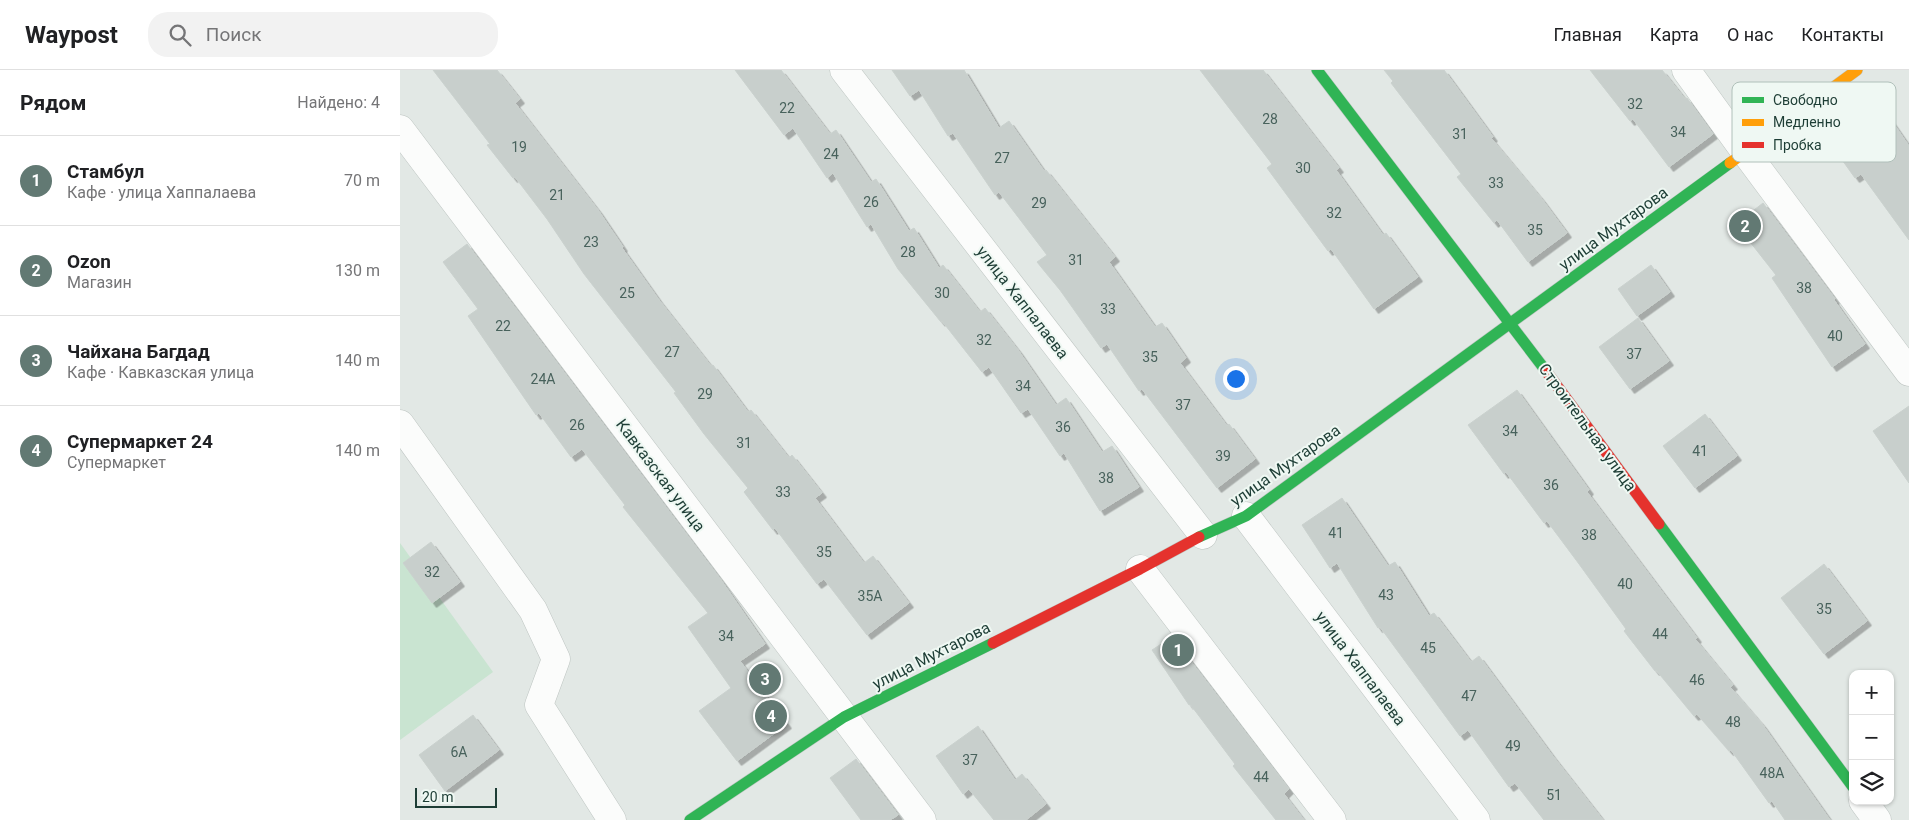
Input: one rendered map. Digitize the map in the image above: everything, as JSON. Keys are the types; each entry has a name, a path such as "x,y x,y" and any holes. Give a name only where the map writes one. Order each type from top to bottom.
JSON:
{"street":[{"name":"улица Хаппалаева","path":"844,70 1203,535"},
{"name":"Строительная улица","path":"1316,70 1510,322 1849,782"},
{"path":"1686,70 1732,133"},
{"name":"улица Мухтарова","path":"1841,82 1857,70"},
{"name":"Кавказская улица","path":"400,129 922,820"},
{"name":"улица Мухтарова","path":"690,820 844,717 1140,569 1203,535 1246,516 1732,162"},
{"path":"1753,162 1909,372"},
{"path":"400,424 533,610 556,659 539,705 612,820"},
{"name":"улица Хаппалаева","path":"1246,516 1476,820"},
{"path":"1140,569 1332,820"},
{"path":"1866,805 1877,820"}],"green space":[{"path":"400,543 493,672 400,740"}],"building":[{"path":"433,70 497,70 520,99 515,103 598,210 659,300 711,366 713,365 748,412 751,410 789,458 792,455 822,493 815,498 864,563 873,556 909,603 867,635 824,579 817,584 775,528 773,530 744,492 748,488 704,434 674,393 676,392 584,274 547,219 515,177 513,178 487,145 490,144"},
{"path":"735,70 781,70 830,134 836,130 871,182 876,179 909,231 914,228 939,268 943,265 980,312 985,308 1018,350 1056,405 1066,398 1102,452 1112,446 1139,487 1100,511 1064,453 1060,456 1028,409 1021,413 989,367 982,372 898,269 871,224 867,227 833,173 827,178 793,128 784,135"},
{"path":"892,70 964,70 999,128 1009,121 1044,171 1046,170 1115,257 1109,262 1155,327 1162,323 1186,358 1180,363 1227,426 1229,424 1255,459 1217,488 1142,389 1139,391 1107,344 1101,348 1060,290 1037,262 1047,255 999,192 995,195 953,133 948,136 919,90 910,96"},
{"path":"1200,70 1263,70 1339,168 1336,170 1383,235 1386,233 1418,277 1374,309 1331,249 1328,251 1267,168 1272,164"},
{"path":"1384,70 1444,70 1493,137 1491,138 1541,198 1567,233 1528,262 1497,220 1494,223 1457,177 1461,174 1391,83 1393,81"},
{"path":"1590,70 1662,70 1685,99 1687,98 1713,134 1669,167 1633,119 1630,121"},
{"path":"1896,127 1909,146 1909,240 1861,174 1855,178 1844,162 1896,162"},
{"path":"1763,203 1835,299 1865,344 1832,367 1772,278 1776,275 1736,224"},
{"path":"467,244 721,580 765,644 740,661 787,724 737,761 699,711 731,688 688,627 708,613 623,507 625,505 582,449 571,457 539,413 536,415 468,316 478,309 443,262"},
{"path":"1651,265 1670,292 1637,316 1618,289"},
{"path":"1638,318 1669,361 1630,389 1599,347"},
{"path":"1517,390 1589,490 1587,492 1697,638 1695,639 1733,685 1730,687 1762,724 1830,820 1785,820 1772,801 1769,803 1731,750 1729,751 1697,714 1694,716 1655,671 1624,631 1626,629 1547,521 1544,523 1506,472 1504,474 1468,425"},
{"path":"1909,406 1909,483 1873,431"},
{"path":"1705,414 1737,456 1695,488 1663,446"},
{"path":"1342,498 1388,566 1395,562 1429,616 1434,613 1471,662 1479,656 1603,820 1544,820 1515,783 1509,787 1468,730 1460,736 1380,627 1378,628 1337,563 1330,568 1302,525"},
{"path":"431,542 460,582 432,603 403,563"},
{"path":"1824,564 1867,621 1824,654 1781,598"},
{"path":"1172,637 1289,789 1284,794 1304,820 1276,820 1233,766 1235,764 1189,705 1152,650"},
{"path":"473,715 499,750 445,791 419,755"},
{"path":"978,726 1015,780 1022,774 1046,804 1026,820 994,820 969,789 963,794 936,756"},
{"path":"856,759 898,815 890,820 861,820 830,778"}],"traffic: fast":[{"path":"1317,70 1546,371"},
{"path":"1199,537 1246,516 1730,163"},
{"path":"1659,524 1849,782"},
{"path":"690,820 844,717 993,643"}],"traffic: slow":[{"path":"1841,82 1857,70"}],"traffic: jam":[{"path":"1546,371 1659,524"},
{"path":"993,643 1199,537"}],"place":[{"name":"Ozon","path":"1745,226"},
{"name":"Стамбул","path":"1178,650"},
{"name":"Чайхана Багдад","path":"765,679"},
{"name":"Супермаркет 24","path":"771,716"}]}
